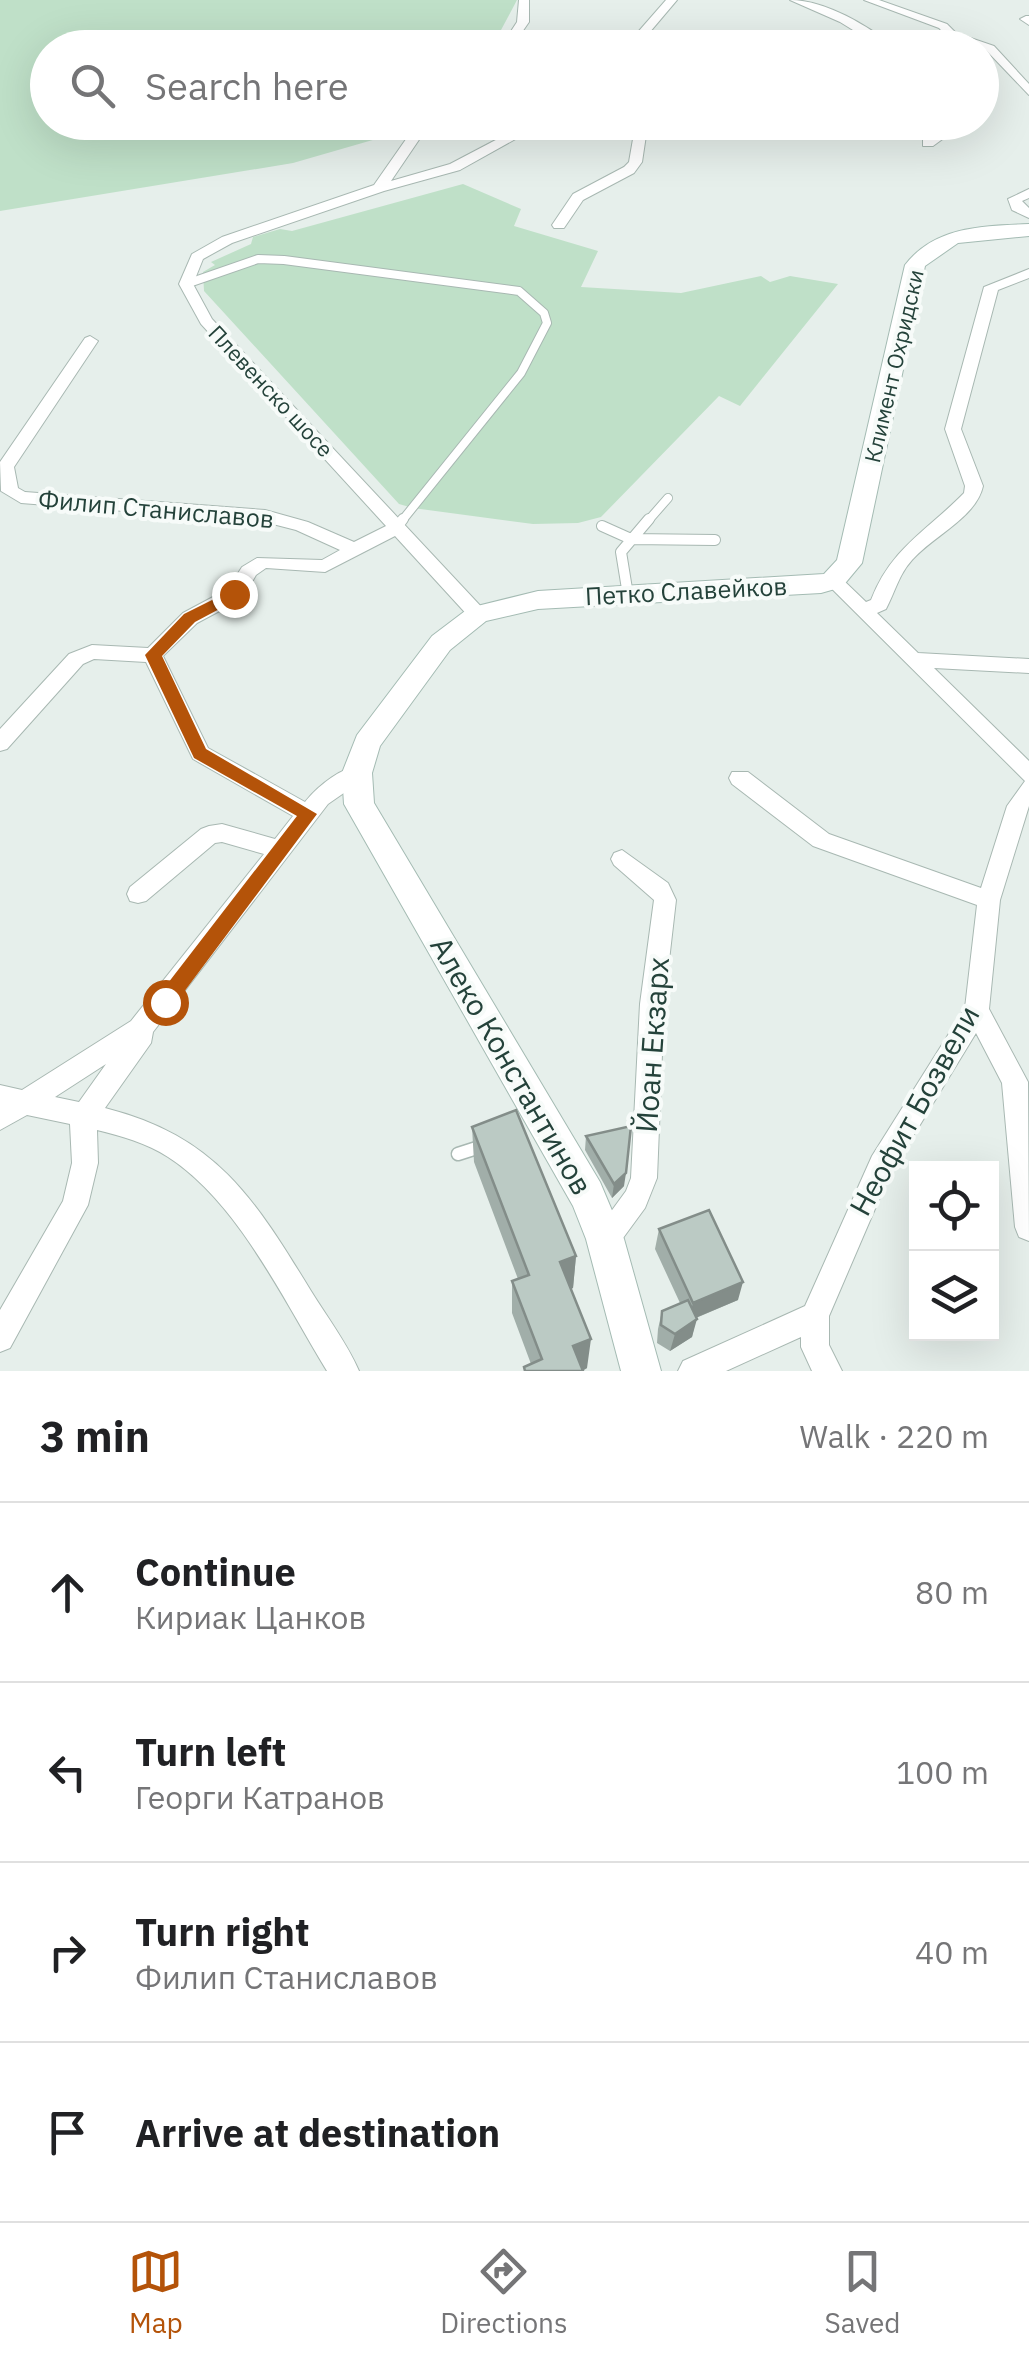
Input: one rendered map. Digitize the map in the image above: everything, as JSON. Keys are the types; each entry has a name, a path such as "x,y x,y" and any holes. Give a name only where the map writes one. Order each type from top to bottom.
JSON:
{"street":[{"path":"517,30 523,22 524,0"},
{"path":"645,30 672,0"},
{"path":"796,0 861,30"},
{"path":"869,0 947,30"},
{"path":"999,58 1029,91"},
{"path":"379,188 412,140"},
{"path":"186,284 197,257 227,240 379,188 455,168 507,140"},
{"path":"559,225 578,197 629,170 636,162 639,140"},
{"path":"928,143 933,140"},
{"path":"1029,193 1015,199 1016,206 1029,214"},
{"name":"Климент Охридски","path":"833,581 849,563 915,265 924,252 966,234 1029,230"},
{"path":"863,612 879,604 893,568 903,556 972,495 974,486 953,430 990,287 1029,273"},
{"name":"Плевенско шосе","path":"186,284 206,321 478,614"},
{"name":"Филип Станиславов","path":"90,341 5,467 10,491 20,497 265,516 302,526 354,550"},
{"name":"Филип Станиславов","path":"153,655 190,618 234,594 249,571 263,562 325,566 397,527"},
{"path":"833,581 1029,774"},
{"name":"Петко Славейков","path":"478,614 538,600 833,581"},
{"path":"0,1338 75,1205 85,1163 83,1118 165,1002 320,798 357,773 367,742 440,642 478,614"},
{"path":"0,743 76,659 92,652 153,655 200,754 308,814"},
{"path":"912,660 1029,666"},
{"name":"Алеко Константинов","path":"357,773 358,804 537,1127 586,1194 605,1239 641,1371"},
{"path":"740,778 821,840 989,900"},
{"name":"Неофит Бозвели","path":"815,1316 881,1165 977,1010 989,900 1018,806 1029,788"},
{"path":"138,894 209,836 222,833 281,850"},
{"name":"Йоан Екзарх","path":"605,1239 636,1200 644,1178 652,1004 666,910 660,890 622,859"},
{"path":"0,1118 12,1100 110,1052 140,1029 165,1002"},
{"path":"977,1010 1015,1082 1029,1227"},
{"path":"12,1100 146,1132 178,1148 206,1171 244,1216 344,1371"},
{"path":"693,1371 815,1316 815,1347 827,1371"}],"lane":[{"path":"186,284 258,259 284,260 518,291 544,313 547,323 522,373 397,527"},
{"path":"628,595 621,552 668,498"},
{"path":"602,526 631,539 715,540"},
{"path":"458,1154 493,1142"}],"green space":[{"path":"0,0 517,0 501,30 30,30 30,140 373,140 293,163 0,211"},
{"path":"463,184 521,209 514,226 598,251 581,287 681,293 761,276 770,282 790,276 838,284 740,406 719,396 601,517 578,523 533,524 413,508 399,504 204,291 203,272 215,265 211,262 251,244 253,237 280,229 292,231"}],"building":[{"path":"516,1110 576,1256 560,1262 591,1339 573,1346 583,1371 525,1371 524,1367 542,1359 512,1281 529,1275 472,1127"},
{"path":"631,1126 626,1173 614,1184 586,1136"},
{"path":"709,1210 743,1282 693,1303 659,1229"},
{"path":"688,1300 697,1319 675,1334 661,1325 662,1311"}],"route":[{"path":"165,1002 308,814 200,754 153,655 190,618 234,594"}]}
